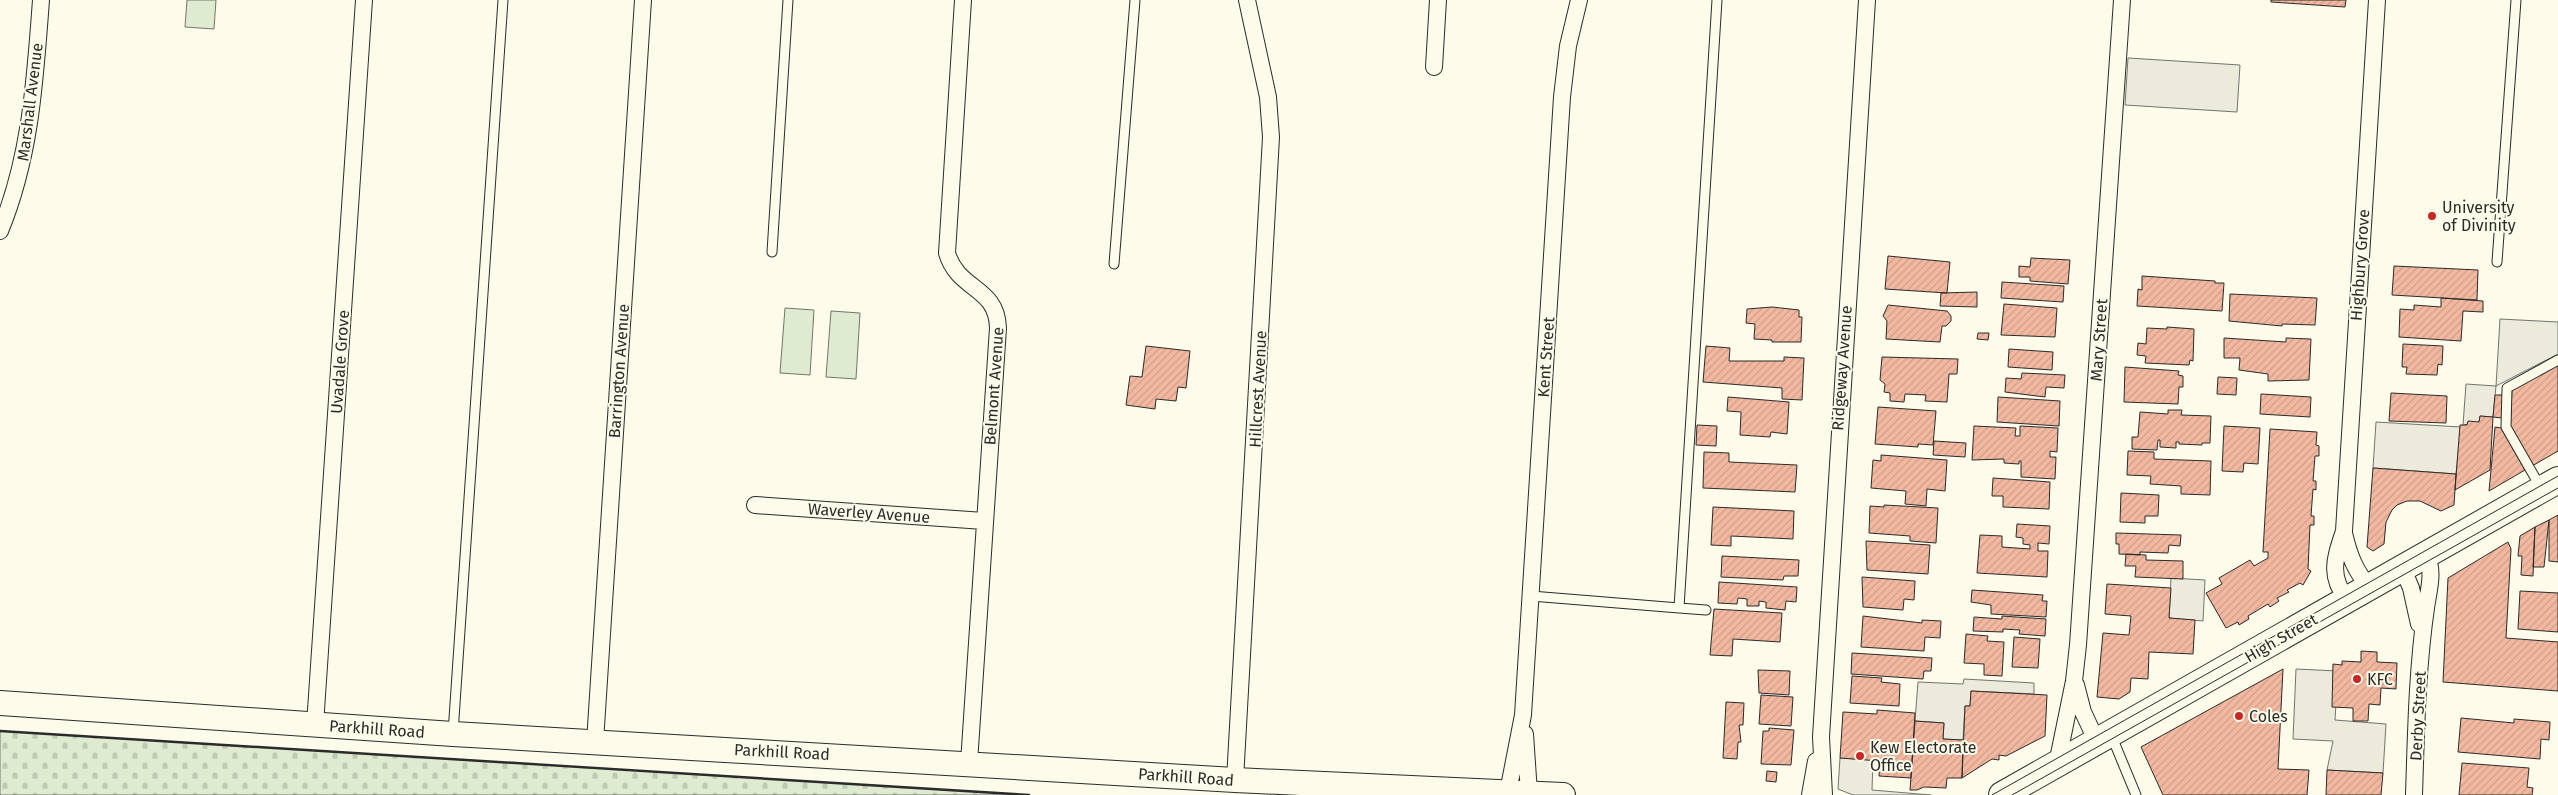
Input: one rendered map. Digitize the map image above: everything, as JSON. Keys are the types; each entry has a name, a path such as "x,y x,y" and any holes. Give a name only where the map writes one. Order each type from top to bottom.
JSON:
{"main road":[{"name":"High Street","path":"2002,795 2348,601 2550,485"}],"street":[{"name":"Marshall Avenue","path":"0,231 12,201 28,134 34,95 41,0"},
{"name":"Uvadale Grove","path":"316,725 364,0"},
{"name":"Barrington Avenue","path":"594,742 643,0"},
{"name":"Belmont Avenue","path":"963,0 947,253 952,266 962,279 992,302 998,319 969,763"},
{"name":"Hillcrest Avenue","path":"1235,780 1271,137 1268,97 1247,0"},
{"path":"1434,67 1438,0"},
{"name":"Kent Street","path":"1519,793 1562,97 1568,46 1579,0"},
{"name":"Ridgeway Avenue","path":"1810,795 1820,736 1867,0"},
{"name":"Mary Street","path":"2057,764 2074,681 2122,0"},
{"name":"Highbury Grove","path":"2370,588 2359,576 2349,556 2344,531 2377,0"},
{"name":"Waverley Avenue","path":"755,505 984,521"},
{"name":"Highbury Grove","path":"2344,531 2334,559 2335,579 2348,601"},
{"name":"Derby Street","path":"2414,795 2422,636 2430,580 2430,567 2426,556"},
{"name":"Derby Street","path":"2403,569 2412,588 2422,636"},
{"name":"Mary Street","path":"2074,681 2082,712 2104,738"},
{"name":"Parkhill Road","path":"0,703 454,734 1235,780 1563,795"},
{"name":"Ridgeway Avenue","path":"1820,736 1824,795"}],"lane":[{"path":"454,734 503,0"},
{"path":"772,252 788,0"},
{"path":"1114,264 1135,0"},
{"path":"1679,608 1717,0"},
{"path":"2497,262 2516,0"},
{"path":"2550,485 2506,427 2507,388 2558,360"},
{"path":"1531,596 1706,610"},
{"path":"2104,738 2136,795"}],"green space":[{"path":"187,0 216,0 214,29 185,27"},
{"path":"785,308 814,310 810,375 780,373"},
{"path":"831,311 860,313 856,379 826,377"},
{"path":"0,731 1029,795 0,795"}],"shaded area":[{"path":"2128,58 2240,65 2237,112 2125,105"},
{"path":"2500,319 2558,322 2558,354 2496,386"},
{"path":"2466,384 2496,386 2493,417 2480,416 2479,422 2463,425"},
{"path":"2376,422 2461,427 2456,474 2373,468"},
{"path":"2171,578 2205,580 2203,621 2169,618"},
{"path":"2296,669 2338,671 2335,720 2386,724 2383,773 2327,770 2333,741 2293,739"},
{"path":"1964,679 2034,683 2034,694 1971,691 1970,706 1965,706 1963,740 1943,739 1944,723 1915,721 1918,682 1963,684"},
{"path":"1840,758 1873,760 1872,790 1931,795 1853,795 1838,789"}],"building":[{"path":"2271,0 2346,0 2345,7 2271,2"},
{"path":"1888,256 1950,262 1947,293 1885,289"},
{"path":"2031,258 2070,260 2068,284 2030,281 2030,277 2019,277 2019,266 2030,267"},
{"path":"2394,266 2478,270 2477,300 2392,295"},
{"path":"2142,276 2224,283 2222,311 2137,306 2138,289 2142,290"},
{"path":"2002,282 2064,286 2063,302 2001,298"},
{"path":"1977,292 1977,307 1940,306 1941,293"},
{"path":"2230,294 2317,298 2315,325 2282,324 2282,326 2229,321"},
{"path":"2441,298 2483,301 2483,312 2463,311 2461,341 2399,337 2400,309 2414,310 2414,305 2441,307"},
{"path":"2004,304 2057,308 2055,337 2001,335"},
{"path":"1888,305 1947,311 1951,316 1951,321 1946,326 1942,326 1940,342 1886,339 1887,321 1883,316"},
{"path":"1772,307 1799,310 1799,317 1802,317 1801,342 1772,342 1772,340 1754,339 1755,324 1746,323 1747,309"},
{"path":"2167,327 2194,329 2193,361 2190,360 2189,365 2145,363 2146,356 2137,355 2138,343 2146,344 2147,328 2167,329"},
{"path":"1978,333 1989,333 1988,340 1977,339"},
{"path":"2224,338 2286,342 2286,338 2311,339 2309,380 2268,381 2268,374 2239,370 2240,358 2224,358"},
{"path":"2403,344 2443,346 2442,365 2438,364 2437,375 2406,374 2407,367 2402,367"},
{"path":"1146,346 1190,351 1186,388 1178,387 1176,401 1156,399 1155,409 1126,405 1130,376 1142,377"},
{"path":"1706,346 1730,348 1729,361 1784,361 1784,357 1804,358 1802,400 1782,399 1782,388 1703,382"},
{"path":"2009,349 2053,352 2052,370 2008,367"},
{"path":"1882,357 1958,359 1957,374 1949,374 1947,402 1925,401 1926,395 1905,394 1904,402 1890,401 1890,393 1884,392 1885,384 1880,380"},
{"path":"2558,364 2558,451 2532,466 2510,427 2512,390"},
{"path":"2125,367 2179,371 2178,375 2183,376 2183,387 2179,387 2178,404 2124,402"},
{"path":"2022,373 2065,375 2064,388 2046,387 2045,397 2005,392 2006,378 2021,379"},
{"path":"2218,377 2237,378 2236,395 2217,394"},
{"path":"2391,393 2447,396 2446,423 2389,421"},
{"path":"2261,394 2311,397 2310,417 2260,414"},
{"path":"2495,395 2504,395 2502,418 2493,417"},
{"path":"1728,397 1789,402 1787,434 1771,432 1770,437 1740,435 1741,412 1727,411"},
{"path":"1998,397 2060,401 2059,426 1997,422"},
{"path":"1878,407 1936,411 1933,445 1918,444 1918,447 1875,444"},
{"path":"2168,410 2182,410 2181,415 2211,416 2210,443 2202,443 2202,445 2179,444 2179,442 2176,442 2176,448 2160,447 2160,440 2158,440 2157,450 2132,449 2132,437 2138,437 2140,412 2168,414"},
{"path":"2480,416 2493,417 2490,470 2455,490 2460,425 2467,425 2468,421 2479,422"},
{"path":"1697,425 1717,426 1716,446 1696,445"},
{"path":"1974,426 2016,428 2015,436 2020,436 2020,426 2058,428 2057,452 2050,451 2050,457 2056,457 2055,479 2021,477 2021,461 2019,461 2019,464 2004,463 2004,459 1972,460"},
{"path":"2224,426 2260,428 2258,464 2244,463 2243,472 2222,471"},
{"path":"2495,427 2501,428 2525,470 2489,491"},
{"path":"2270,429 2317,432 2316,445 2319,446 2319,456 2315,456 2313,481 2316,481 2316,490 2313,489 2311,516 2314,516 2314,525 2310,525 2308,569 2311,571 2303,585 2300,583 2287,590 2289,592 2277,598 2279,601 2270,607 2268,604 2248,616 2249,619 2239,625 2238,622 2226,628 2206,593 2222,584 2219,578 2250,560 2254,566 2268,558 2268,552 2263,552"},
{"path":"1934,441 1966,443 1965,457 1933,455"},
{"path":"2128,451 2154,452 2154,459 2211,461 2210,495 2181,494 2181,486 2150,484 2151,476 2127,475"},
{"path":"1704,452 1729,453 1729,462 1797,465 1795,492 1703,488"},
{"path":"1881,455 1947,460 1945,491 1927,489 1926,506 1905,504 1906,491 1871,488 1873,460 1881,461"},
{"path":"2373,468 2456,474 2454,505 2441,511 2420,501 2407,501 2397,505 2386,522 2384,544 2373,551 2367,547"},
{"path":"1993,478 2050,482 2049,509 2003,507 2003,496 1992,496"},
{"path":"2121,493 2159,495 2158,516 2145,516 2145,523 2120,522"},
{"path":"1884,505 1938,508 1936,543 1910,541 1910,536 1869,533 1870,506 1884,507"},
{"path":"1713,507 1794,511 1793,539 1731,536 1731,546 1711,545"},
{"path":"2558,515 2558,562 2549,561 2549,520"},
{"path":"2549,520 2544,567 2533,567 2535,527"},
{"path":"2017,524 2050,526 2049,544 2038,543 2038,551 2048,551 2047,577 1977,573 1980,535 2002,536 2002,547 2030,549 2030,545 2023,544 2023,538 2016,537"},
{"path":"2535,527 2533,576 2521,575 2522,556 2518,556 2520,536"},
{"path":"2116,533 2181,535 2180,546 2169,545 2168,553 2140,552 2140,555 2119,554 2119,544 2116,544"},
{"path":"1866,541 1930,545 1928,574 1867,570"},
{"path":"2508,542 2511,549 2506,638 2558,642 2558,691 2443,682 2448,578"},
{"path":"2126,554 2146,555 2146,560 2183,561 2183,579 2135,577 2136,566 2125,566"},
{"path":"1722,556 1799,560 1798,576 1784,576 1783,580 1721,577"},
{"path":"1862,577 1915,581 1914,600 1904,599 1903,610 1863,607"},
{"path":"1719,582 1797,587 1796,602 1786,601 1785,610 1766,608 1766,602 1759,601 1759,606 1747,606 1747,599 1738,598 1737,604 1718,603"},
{"path":"2107,584 2171,588 2169,618 2195,620 2193,654 2149,652 2148,679 2131,678 2130,692 2119,699 2097,697 2103,633 2129,635 2131,616 2105,614"},
{"path":"1972,590 2043,595 2042,601 2047,601 2046,617 1991,614 1991,605 1971,602"},
{"path":"2520,591 2558,593 2558,632 2518,629"},
{"path":"1714,609 1782,613 1780,642 1733,639 1732,656 1710,655"},
{"path":"1863,616 1922,623 1922,620 1941,621 1940,638 1925,637 1924,651 1861,647"},
{"path":"2002,616 2046,619 2045,636 2019,634 2020,630 2003,629 2003,632 1973,631 1974,617 2002,619"},
{"path":"1966,634 1988,636 1987,641 2004,642 2002,676 1984,675 1984,664 1964,663"},
{"path":"2014,637 2040,639 2038,668 2012,667"},
{"path":"2361,651 2377,652 2377,662 2397,663 2396,689 2381,688 2380,705 2369,704 2368,721 2353,721 2353,708 2332,707 2333,664 2342,665 2342,661 2361,662"},
{"path":"1852,653 1932,658 1931,671 1924,671 1923,679 1851,674"},
{"name":"Coles","path":"2283,669 2278,769 2309,770 2307,795 2163,795 2141,747"},
{"path":"1758,670 1790,671 1789,695 1759,693"},
{"path":"1852,676 1882,678 1881,682 1900,684 1899,706 1850,703"},
{"path":"1971,691 2047,695 2045,736 2006,756 1999,755 1999,760 1992,759 1962,778 1965,706 1970,706"},
{"path":"1761,695 1793,697 1791,726 1759,724"},
{"path":"1726,702 1744,703 1743,725 1739,725 1741,742 1738,742 1737,759 1723,758"},
{"path":"1877,710 1915,713 1911,778 1879,776 1880,761 1840,758 1843,712 1877,714"},
{"path":"2461,718 2514,723 2514,719 2550,722 2549,740 2541,739 2540,759 2458,752"},
{"path":"1915,721 1944,723 1943,739 1963,740 1962,778 1947,778 1946,788 1924,787 1910,790"},
{"path":"1769,728 1794,730 1791,765 1761,764 1763,731 1769,731"},
{"path":"2462,763 2529,768 2527,787 2533,788 2532,795 2459,795"},
{"path":"2327,770 2383,773 2381,795 2326,795"},
{"path":"1767,771 1777,772 1776,782 1766,781"}],"tram line":[{"path":"1992,795 2558,476"},
{"path":"2012,795 2558,488"}],"wall":[{"path":"0,731 1029,795"}],"place":[{"name":"University of Divinity","path":"2432,216"},
{"name":"KFC","path":"2357,679"},
{"name":"Coles","path":"2239,716"},
{"name":"Kew Electorate Office","path":"1860,756"}]}
